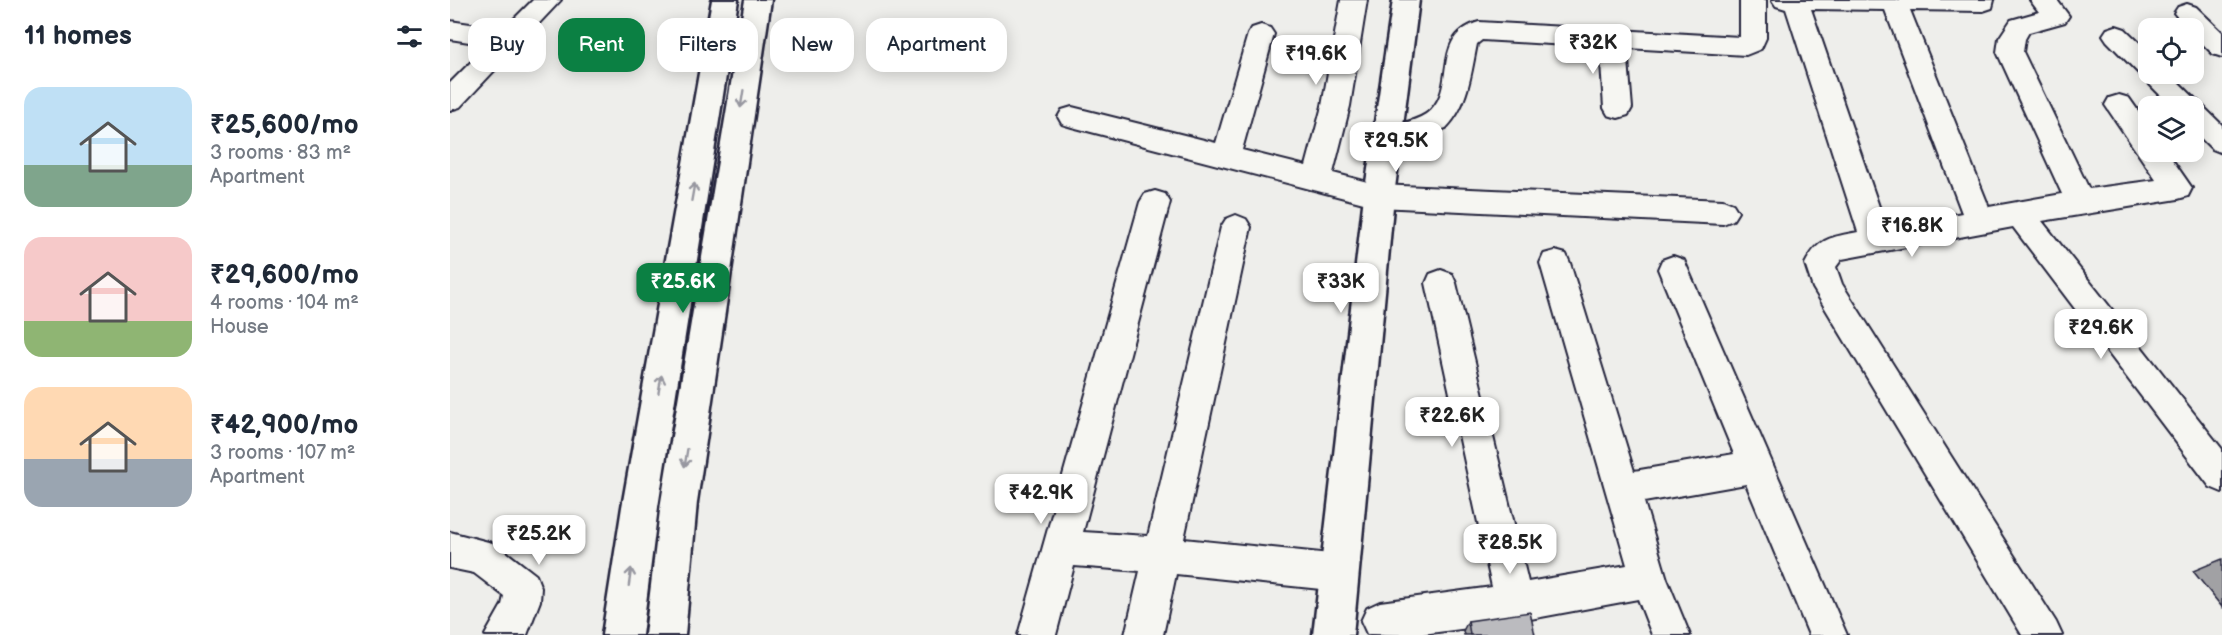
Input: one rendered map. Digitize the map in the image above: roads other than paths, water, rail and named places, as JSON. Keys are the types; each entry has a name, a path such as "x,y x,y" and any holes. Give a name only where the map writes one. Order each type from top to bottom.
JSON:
{"street":[{"path":"530,18 548,0"},
{"path":"622,635 640,507 725,0"},
{"path":"665,635 679,502 758,0"},
{"path":"1317,180 1336,106 1354,0"},
{"path":"1333,635 1379,196 1406,0"},
{"path":"1387,137 1435,121 1445,112 1464,43 1472,33 1479,31 1746,46 1752,43 1753,38 1753,0"},
{"path":"1785,0 1983,2"},
{"path":"1894,0 1980,221"},
{"path":"2043,0 2056,16 2020,26 2012,38 2010,52 2080,202"},
{"path":"1796,1 1875,240"},
{"path":"2187,13 2222,48"},
{"path":"450,30 468,33"},
{"path":"1226,156 1261,34"},
{"path":"2116,35 2138,57"},
{"path":"1613,39 1618,108"},
{"path":"450,100 478,72"},
{"path":"2164,84 2177,96"},
{"path":"2119,105 2138,132"},
{"path":"1072,117 1379,196 1723,212"},
{"path":"2204,124 2222,142"},
{"path":"2043,635 1828,288 1820,264 1833,249 1875,240 2080,202 2178,188 2159,162"},
{"path":"1037,635 1155,202"},
{"path":"2019,213 2222,476"},
{"path":"1144,635 1236,227"},
{"path":"1555,263 1649,579 1671,635"},
{"path":"1673,269 1828,635"},
{"path":"1441,283 1514,603"},
{"path":"1623,489 1756,466"},
{"path":"1061,548 1163,555 1340,573"},
{"path":"450,550 483,557 523,588 523,599 515,619 504,635"},
{"path":"1380,621 1443,623 1514,603 1649,579"}]}
